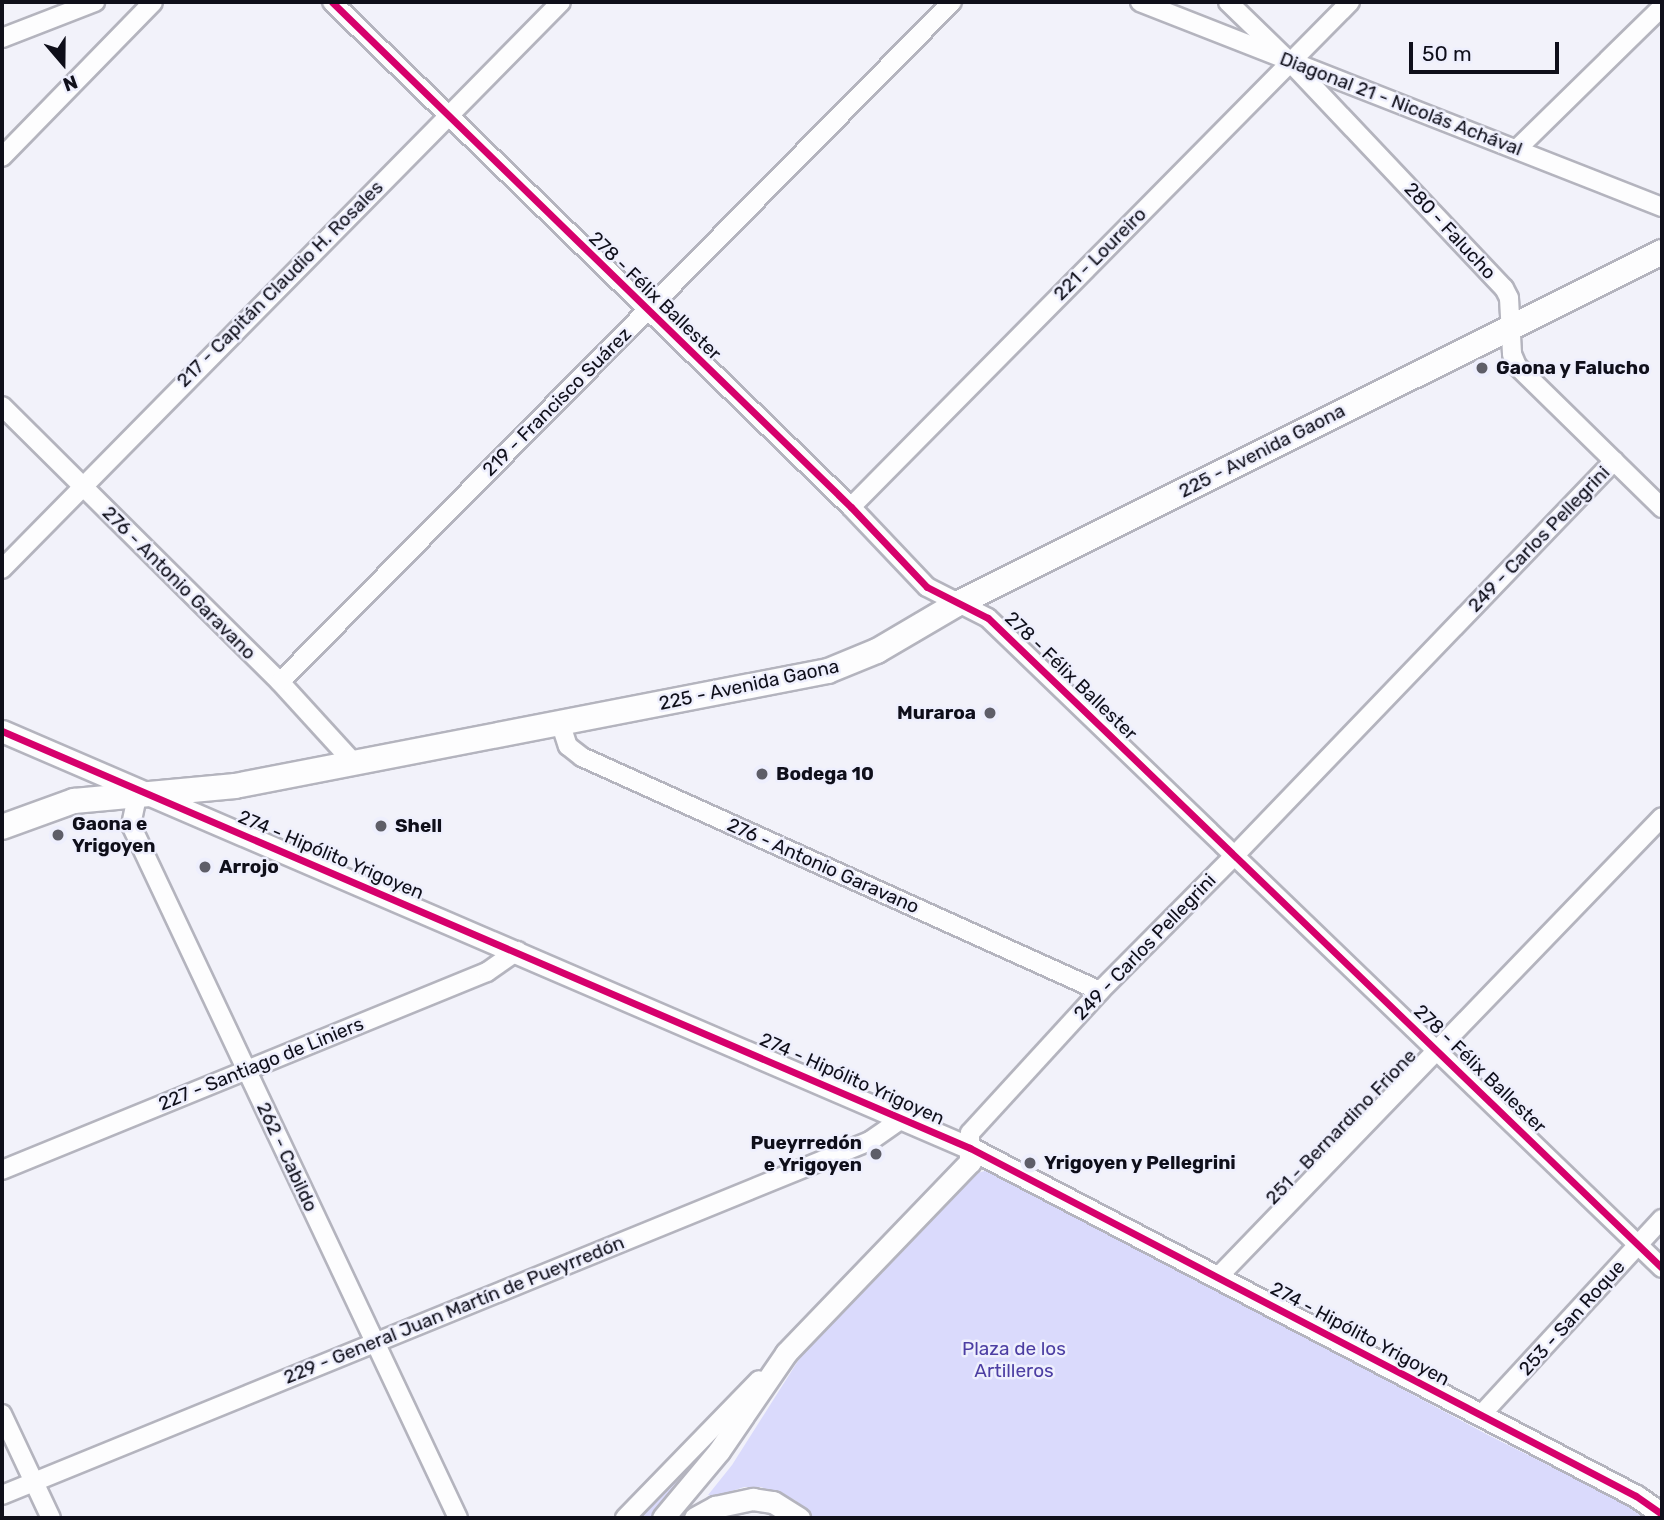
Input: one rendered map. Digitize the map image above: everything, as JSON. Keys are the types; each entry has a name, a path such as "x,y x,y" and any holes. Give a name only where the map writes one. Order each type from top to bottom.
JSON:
{"main road":[{"name":"225 - Avenida Gaona","path":"2,827 74,801 138,792 235,786 561,725 828,671 877,651 957,604 1662,252"}],"street":[{"path":"2,38 95,2"},
{"path":"2,157 153,2"},
{"name":"278 - Félix Ballester","path":"332,2 851,507 927,587 988,618 1662,1268"},
{"name":"217 - Capitán Claudio H. Rosales","path":"2,569 561,2"},
{"name":"219 - Francisco Suárez","path":"280,682 952,2"},
{"name":"Diagonal 21 - Nicolás Achával","path":"1140,2 1518,148 1662,207"},
{"name":"280 - Falucho","path":"1228,2 1290,62 1504,288 1508,298 1512,354 1517,366 1662,508"},
{"name":"221 - Loureiro","path":"851,507 1350,2"},
{"path":"1518,148 1662,7"},
{"name":"276 - Antonio Garavano","path":"2,406 280,682 354,763"},
{"name":"249 - Carlos Pellegrini","path":"625,1518 970,1162 970,1133 1100,991 1235,855 1614,461"},
{"name":"276 - Antonio Garavano","path":"561,725 568,746 582,757 1100,991"},
{"name":"274 - Hipólito Yrigoyen","path":"2,732 517,951 970,1148 1636,1496 1662,1514"},
{"name":"262 - Cabildo","path":"138,792 131,825 458,1518"},
{"name":"251 - Bernardino Frione","path":"1218,1277 1662,817"},
{"name":"227 - Santiago de Liniers","path":"2,1170 486,972 517,951"},
{"name":"229 - General Juan Martín de Pueyrredón","path":"2,1496 870,1141 903,1118"},
{"name":"253 - San Roque","path":"1481,1415 1662,1219"},
{"name":"249 - Carlos Pellegrini","path":"663,1518 719,1451 786,1353"},
{"path":"2,1414 51,1518"},
{"path":"695,1518 715,1507 753,1499 773,1502 799,1518"}],"green space":[{"name":"Plaza de los Artilleros","path":"988,1170 996,1171 1488,1435 1653,1518 813,1518 795,1500 761,1487 744,1487 714,1497 708,1495 732,1465 808,1345 971,1175"},
{"path":"734,1415 652,1518 633,1518"}],"cycle path":[{"path":"332,2 851,507 927,587 988,618 1662,1268"},
{"path":"2,731 970,1148 1636,1496 1662,1514"}],"place":[{"name":"Gaona y Falucho","path":"1482,368"},
{"name":"Muraroa","path":"990,713"},
{"name":"Bodega 10","path":"762,774"},
{"name":"Shell","path":"381,826"},
{"name":"Gaona e Yrigoyen","path":"58,835"},
{"name":"Arrojo","path":"205,867"},
{"name":"Pueyrredón e Yrigoyen","path":"876,1154"},
{"name":"Yrigoyen y Pellegrini","path":"1030,1163"}]}
